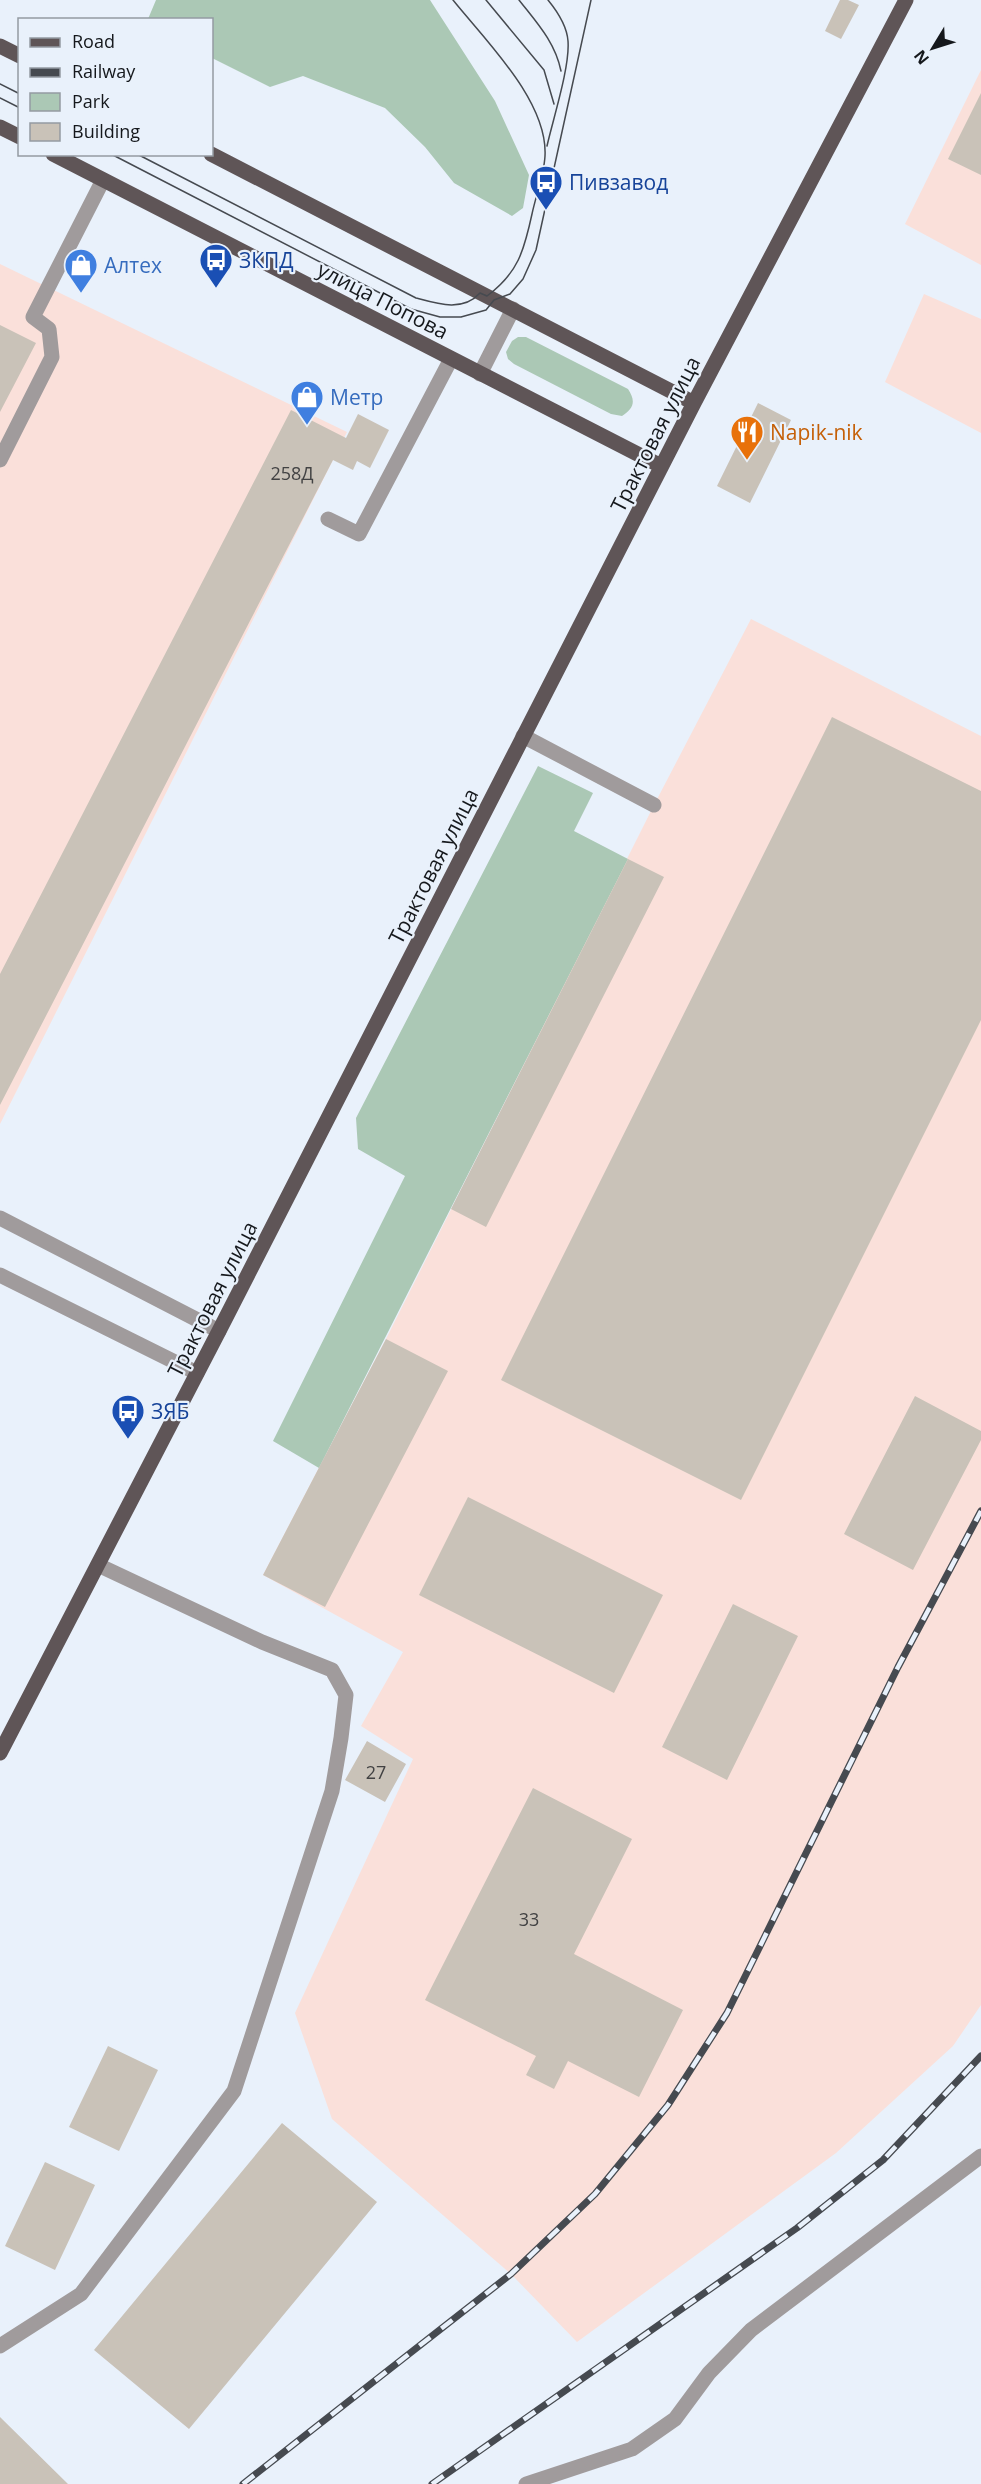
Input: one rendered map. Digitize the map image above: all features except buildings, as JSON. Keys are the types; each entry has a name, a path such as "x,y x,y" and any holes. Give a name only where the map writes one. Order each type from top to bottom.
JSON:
{"main road":[{"name":"Трактовая улица","path":"0,1753 219,1331 661,466 906,0"},
{"path":"0,46 18,55"},
{"path":"0,127 18,136"},
{"path":"213,155 694,403"},
{"name":"улица Попова","path":"57,156 661,466"}],"street":[{"path":"0,460 52,357 50,330 33,317 103,180"},
{"path":"480,374 513,309"},
{"path":"328,519 359,534 451,359"},
{"path":"523,736 654,805"},
{"path":"0,1218 219,1331"},
{"path":"0,1275 196,1373"},
{"path":"0,2346 81,2294 234,2091 332,1791 341,1738 346,1695 332,1670 262,1642 98,1565"},
{"path":"526,2484 632,2449 675,2419 709,2373 751,2330 981,2156"}],"shaded area":[{"path":"981,70 981,265 905,224"},
{"path":"0,264 347,432 0,1124"},
{"path":"924,294 981,319 981,433 885,382"},
{"path":"751,619 981,736 981,2005 953,2046 836,2153 577,2342 511,2274 332,2119 295,2013 413,1759 361,1726 403,1652 263,1575 386,1339 654,805"}],"green space":[{"path":"156,0 430,0 495,101 529,175 523,208 512,216 454,183 425,147 385,108 303,76 270,87 213,58 213,18 148,18"},
{"path":"518,337 526,337 628,389 633,401 631,407 622,416 611,414 514,364 508,359 506,352 512,341"},
{"path":"538,766 593,793 574,831 628,859 319,1468 273,1441 405,1176 358,1149 356,1118"}],"tram line":[{"path":"141,156 416,298 458,305 466,303 480,293 487,296 513,270 526,239 543,170 545,156 543,135 526,93 497,52 453,0"},
{"path":"486,0 544,70 554,104"},
{"path":"519,0 550,42 561,71"},
{"path":"547,146 564,79 568,52 566,30 548,0"},
{"path":"115,156 411,309 440,317 461,317 486,310 494,300 510,294 523,279 536,250 591,0"},
{"path":"0,84 18,93"},
{"path":"0,98 18,107"}],"railway":[{"path":"243,2484 511,2274 595,2194 668,2105 727,2013 898,1667 981,1511"},
{"path":"432,2484 797,2228 883,2160 981,2056"}],"place":[{"name":"Пивзавод","path":"546,211"},
{"name":"ЗКПД","path":"216,289"},
{"name":"Алтех","path":"81,294"},
{"name":"Метр","path":"307,426"},
{"name":"Napik-nik","path":"747,461"},
{"name":"ЗЯБ","path":"128,1440"}]}
